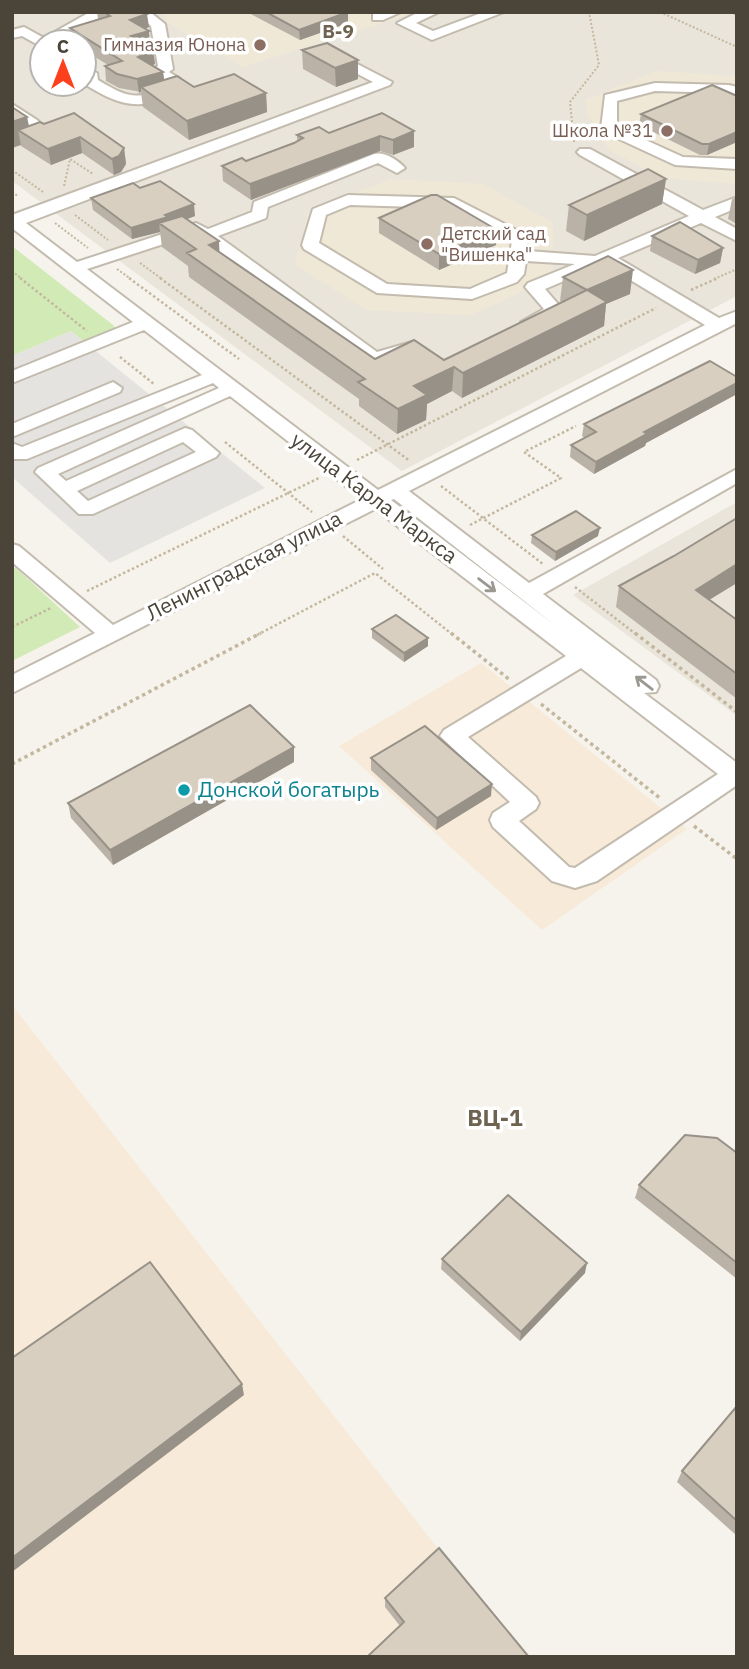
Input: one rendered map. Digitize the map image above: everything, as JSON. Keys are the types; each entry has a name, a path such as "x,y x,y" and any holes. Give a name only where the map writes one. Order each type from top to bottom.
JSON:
{"street":[{"path":"74,28 85,18 103,12"},
{"path":"98,86 122,101 139,104 175,90 175,82 158,71 166,69 158,24 141,12"},
{"path":"378,17 394,12"},
{"path":"432,12 404,23 432,36 497,12"},
{"path":"13,221 385,82 338,58"},
{"path":"737,93 729,89 655,87 610,99 609,129 622,153 646,183 737,236"},
{"path":"12,108 32,123"},
{"path":"622,153 663,137"},
{"path":"585,152 622,153 680,162 737,164"},
{"path":"206,235 260,215 260,205 379,158 397,169"},
{"path":"620,194 646,183"},
{"path":"348,200 454,203 520,239 519,256 515,274 511,278 471,294 383,289 310,244 319,212 348,200"},
{"path":"517,328 555,311 534,287 737,202"},
{"name":"улица Карла Маркса","path":"13,221 582,657 736,768"},
{"path":"74,268 196,228 374,359 411,346 430,358"},
{"path":"519,256 604,259 717,325"},
{"path":"426,474 737,316"},
{"path":"12,684 737,316"},
{"path":"12,379 146,323"},
{"path":"12,449 20,455 214,376"},
{"path":"12,430 113,388"},
{"path":"64,490 185,435 209,453 86,510 64,490 45,472 231,389"},
{"path":"527,593 737,475"},
{"name":"улица Карла Маркса","path":"395,489 527,593 736,768"},
{"name":"Ленинградская улица","path":"12,684 328,524"},
{"path":"12,551 110,634"},
{"path":"582,657 452,736 527,803 502,820 561,874 575,878 588,874 678,813 736,768"}],"path":[{"path":"585,152 574,146 570,102 599,65 589,12"},
{"path":"660,12 737,47"},
{"path":"730,12 737,15"},
{"path":"12,170 388,444 481,519 737,712"},
{"path":"12,192 18,196"},
{"path":"40,212 239,359"},
{"path":"12,271 100,341"},
{"path":"12,627 286,492 337,470 674,299 736,271"},
{"path":"120,358 167,395"},
{"path":"452,534 561,478 524,452 576,426"},
{"path":"225,442 383,569"},
{"path":"12,764 375,573 737,859"}],"shaded area":[{"path":"12,12 737,12 737,296 402,471 12,181"},
{"name":"Гимназия Юнона","path":"161,12 417,12 243,67 166,22 166,15"},
{"name":"Школа №31","path":"656,71 737,76 737,184 663,178 609,150 587,113 586,100"},
{"name":"Детский сад \"Вишенка\"","path":"391,179 483,184 553,223 552,278 471,315 366,310 295,264 308,212"},
{"path":"71,331 265,488 110,563 12,477 12,356"},
{"path":"737,502 737,716 573,595"},
{"path":"481,663 687,829 542,930 339,746"},
{"path":"12,1005 523,1657 12,1657"}],"green space":[{"path":"12,246 116,329 87,344 71,331 12,356"},
{"path":"16,568 80,627 12,661 12,569"}],"building":[{"path":"104,12 147,14 130,20 149,31 131,36 153,50 138,57 163,72 137,79 117,74 105,66 122,61 98,46 98,28 70,28 110,16"},
{"path":"266,12 348,12 299,30"},
{"path":"327,43 358,60 335,68 302,50"},
{"path":"234,74 266,93 187,121 141,87 177,76 194,87"},
{"path":"712,85 737,96 737,132 709,144 702,144 641,114"},
{"path":"12,107 27,117 12,122"},
{"path":"74,113 124,148 119,156 112,159 80,137 48,149 18,130"},
{"path":"382,113 414,131 393,140 380,136 250,184 222,166 242,158 246,161 294,143 303,138 297,135 319,127 329,133"},
{"path":"648,169 666,179 587,215 569,205"},
{"path":"160,181 194,204 165,215 168,217 131,228 91,198 133,183 140,188"},
{"path":"431,195 437,195 497,230 439,254 379,218"},
{"path":"182,216 219,241 209,245 375,359 414,340 444,360 587,290 607,302 463,373 454,367 414,386 427,395 398,409 358,382 365,379 187,253 196,249 159,223"},
{"path":"680,222 723,248 698,260 652,236"},
{"path":"608,256 633,270 587,290 563,277"},
{"path":"710,361 737,377 737,383 644,432 647,434 596,462 571,445 596,432 584,424"},
{"path":"576,511 600,528 556,552 532,535"},
{"path":"737,518 737,564 696,590 737,620 737,674 619,586"},
{"path":"396,615 428,638 404,653 372,629"},
{"name":"Донской богатырь","path":"250,705 294,747 110,850 68,803"},
{"path":"425,726 492,784 437,818 371,758"},
{"path":"685,1135 717,1138 737,1153 737,1263 639,1185"},
{"path":"508,1195 587,1263 521,1332 442,1259"},
{"path":"150,1262 242,1384 12,1558 12,1358"},
{"path":"737,1406 737,1521 682,1471"},
{"path":"439,1548 529,1657 367,1657 404,1622 385,1598"}],"place":[{"name":"Гимназия Юнона","path":"260,45"},
{"name":"Школа №31","path":"667,131"},
{"name":"Детский сад \"Вишенка\"","path":"427,244"},
{"name":"Донской богатырь","path":"184,790"}],"district":[{"name":"В-9","path":"338,31"},
{"name":"ВЦ-1","path":"495,1118"}]}
